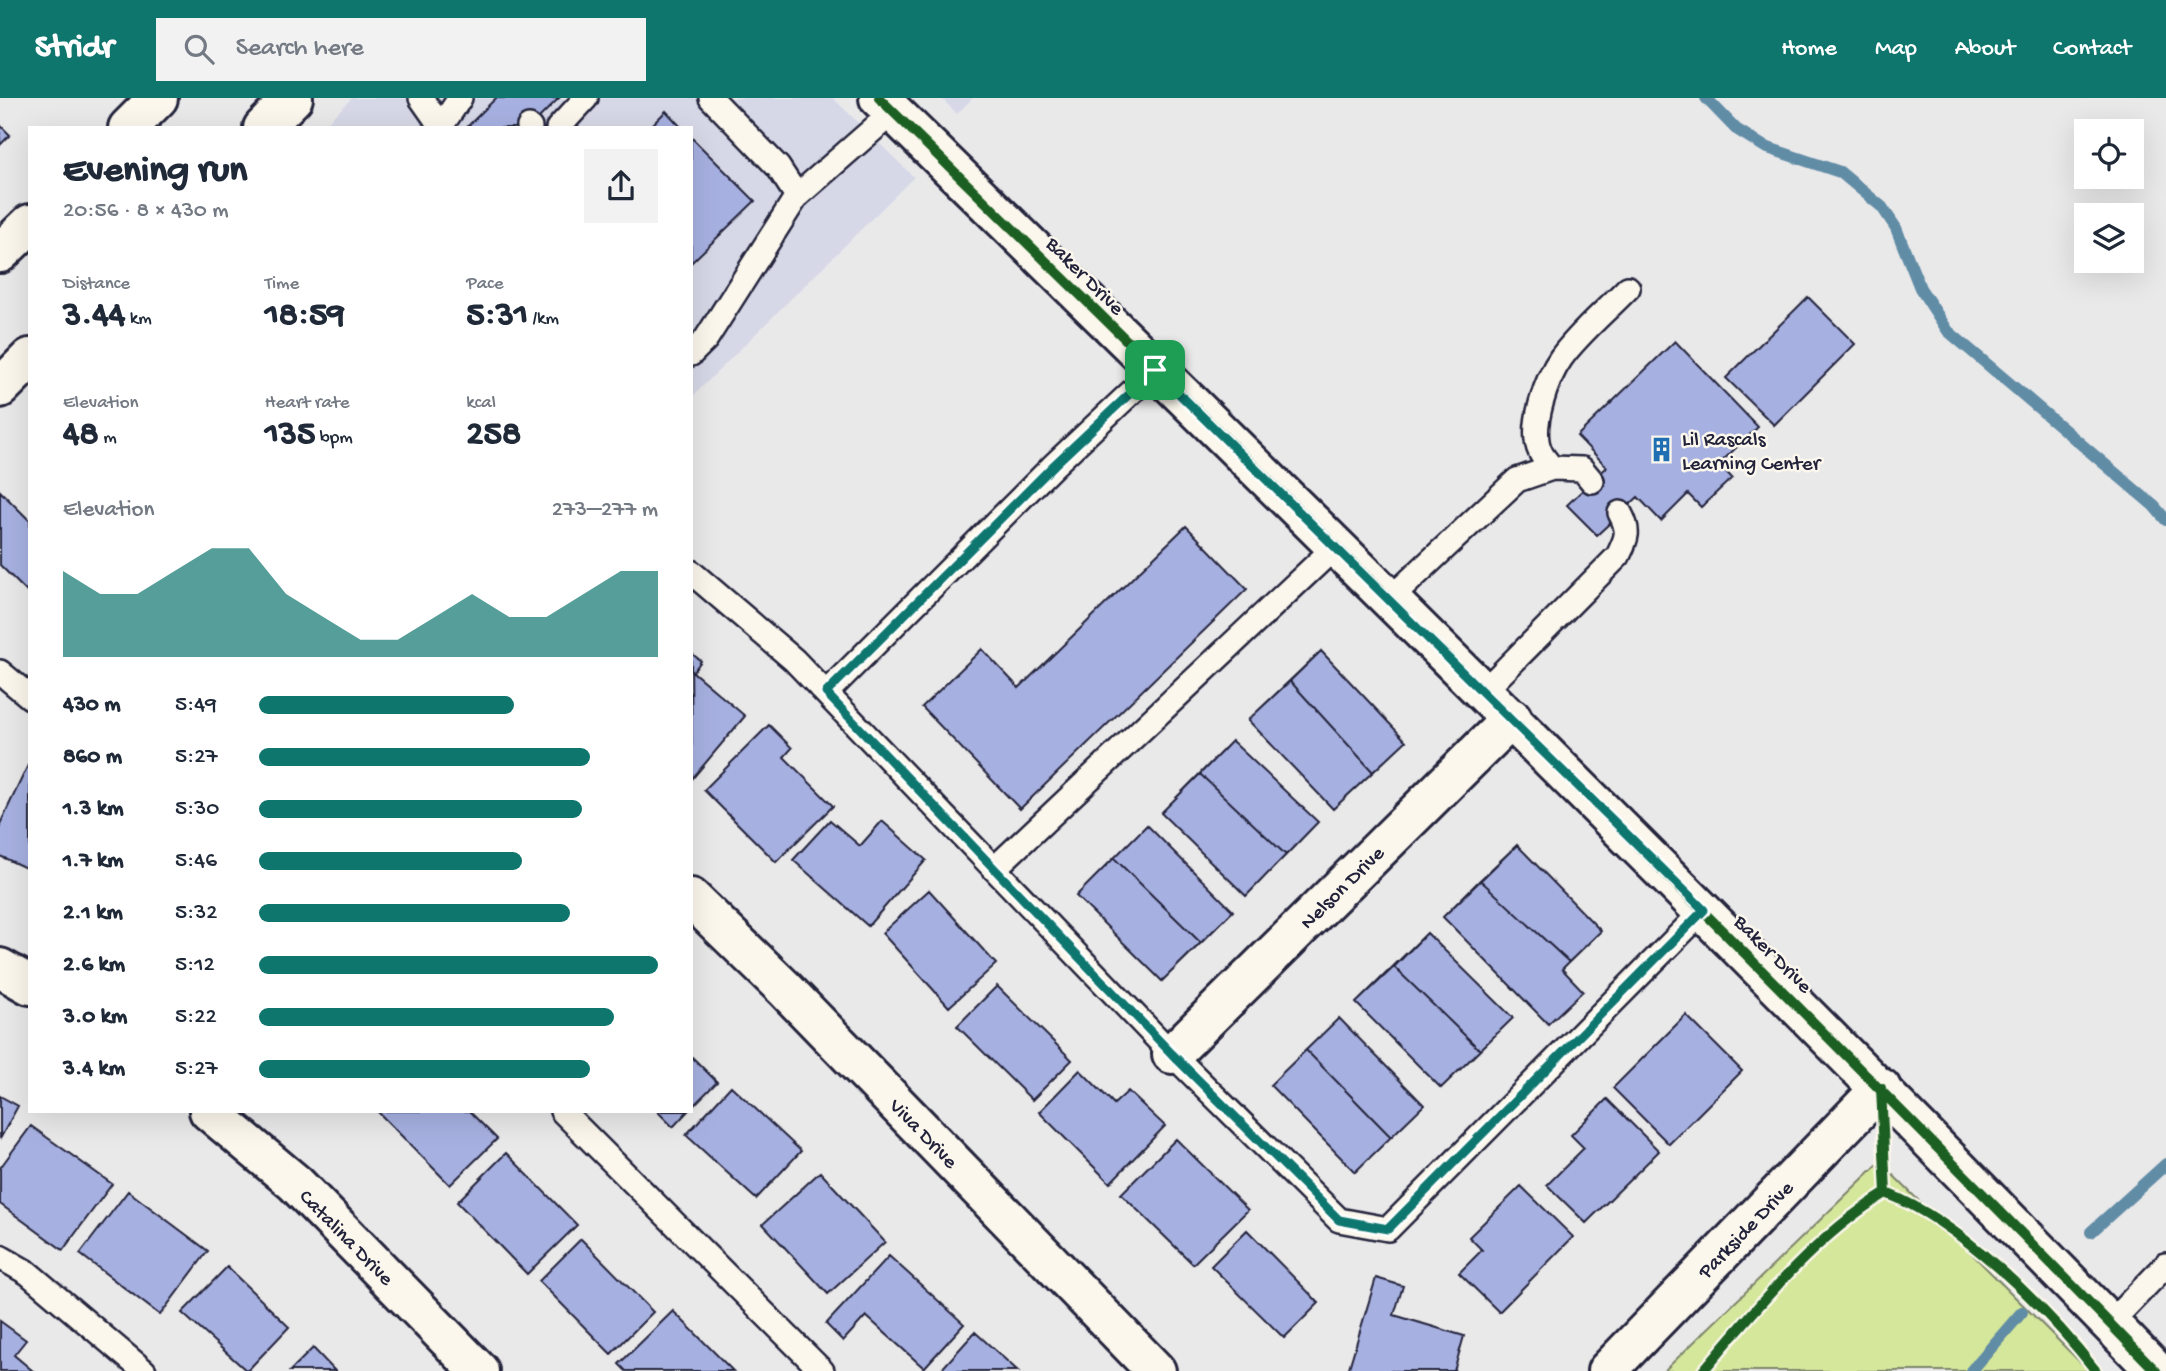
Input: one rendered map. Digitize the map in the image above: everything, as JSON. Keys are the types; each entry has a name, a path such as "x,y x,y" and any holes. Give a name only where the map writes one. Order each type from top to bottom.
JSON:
{"street":[{"path":"265,126 293,98"},
{"name":"Baker Drive","path":"886,105 1512,718 1881,1088 2156,1371"},
{"path":"0,253 28,226"},
{"name":"Nelson Drive","path":"1172,1054 1512,718"},
{"name":"Viva Drive","path":"693,900 794,998 1156,1371"},
{"path":"0,968 28,984"},
{"name":"Parkside Drive","path":"1607,1371 1881,1088"},
{"name":"Catalina Drive","path":"211,1113 295,1183 479,1371"}],"lane":[{"path":"421,98 440,126"},
{"path":"442,126 460,98"},
{"path":"560,126 586,98"},
{"path":"711,98 778,167 797,196"},
{"path":"693,352 706,339 797,196 886,105"},
{"path":"1552,468 1539,450 1536,429 1538,412 1547,389 1560,359 1628,288"},
{"path":"826,693 1054,465 1155,370"},
{"path":"1389,600 1517,480 1552,468 1582,469 1592,481"},
{"path":"1484,691 1618,556 1627,537 1628,527 1620,513"},
{"path":"995,868 1335,547"},
{"path":"693,574 794,660 1172,1054 1339,1220 1388,1229 1704,910"},
{"path":"0,672 28,695"},
{"path":"564,1113 822,1371"},
{"path":"0,1256 28,1273 144,1371"},
{"path":"2109,1324 2166,1265"}],"shaded area":[{"path":"352,98 833,98 914,177 693,396 693,126 323,126"},
{"path":"941,98 973,98 957,114"}],"green space":[{"path":"1880,1162 2089,1371 1664,1371"}],"building":[{"path":"496,98 559,98 531,126 468,126"},
{"path":"666,111 680,126 651,126"},
{"path":"0,125 10,135 0,145"},
{"path":"693,139 755,201 693,261"},
{"path":"1808,297 1855,344 1774,425 1726,378"},
{"name":"Lil Rascals Learning Center","path":"1675,341 1758,427 1719,464 1732,478 1701,507 1688,494 1661,521 1638,497 1597,535 1567,505 1607,467 1577,436"},
{"path":"0,491 28,519 28,593 0,565"},
{"path":"1186,526 1247,589 1020,809 922,707 982,649 1019,688"},
{"path":"1321,651 1406,741 1333,809 1248,720"},
{"path":"1321,651 1406,741 1373,772 1290,681"},
{"path":"693,655 701,661 693,672"},
{"path":"693,672 745,716 693,778"},
{"path":"1290,681 1373,772 1333,809 1248,720"},
{"path":"769,725 792,748 784,757 833,806 776,862 704,790"},
{"path":"1232,741 1318,822 1246,896 1161,813"},
{"path":"1232,741 1318,822 1286,855 1200,774"},
{"path":"28,765 28,869 0,856 0,824"},
{"path":"1200,774 1286,855 1246,896 1161,813"},
{"path":"830,820 860,846 882,821 926,860 868,926 793,860"},
{"path":"1147,825 1233,911 1162,981 1076,896"},
{"path":"1147,825 1233,911 1201,943 1114,858"},
{"path":"1517,845 1601,931 1562,969 1583,991 1548,1024 1443,917"},
{"path":"1517,845 1601,931 1569,962 1480,880"},
{"path":"1114,858 1201,943 1162,981 1076,896"},
{"path":"1480,880 1569,962 1562,969 1583,991 1548,1024 1443,917"},
{"path":"929,890 996,964 949,1007 882,933"},
{"path":"1427,933 1513,1018 1441,1088 1356,1003"},
{"path":"1427,933 1513,1018 1480,1050 1394,967"},
{"path":"1394,967 1480,1050 1441,1088 1356,1003"},
{"path":"997,986 1072,1060 1032,1100 957,1026"},
{"path":"1686,1015 1742,1071 1669,1144 1613,1088"},
{"path":"1339,1018 1424,1105 1391,1137 1306,1050"},
{"path":"1306,1050 1391,1137 1355,1172 1270,1085"},
{"path":"693,1058 717,1082 693,1106"},
{"path":"1080,1070 1114,1104 1128,1091 1165,1126 1110,1183 1039,1112"},
{"path":"731,1086 801,1151 756,1199 686,1135"},
{"path":"0,1096 18,1106 0,1139"},
{"path":"1607,1099 1659,1151 1586,1223 1547,1185 1584,1148 1571,1135"},
{"path":"379,1113 471,1113 497,1139 450,1185"},
{"path":"659,1113 686,1113 673,1127"},
{"path":"31,1126 112,1184 63,1250 0,1204 0,1168"},
{"path":"1176,1139 1248,1210 1193,1264 1121,1194"},
{"path":"506,1153 577,1225 527,1274 457,1202"},
{"path":"820,1172 885,1242 828,1294 763,1224"},
{"path":"1521,1186 1573,1237 1499,1312 1459,1273 1482,1250 1469,1237"},
{"path":"128,1191 208,1251 160,1315 80,1254"},
{"path":"1247,1230 1319,1303 1284,1338 1211,1266"},
{"path":"581,1239 653,1312 611,1354 539,1281"},
{"path":"889,1256 964,1324 924,1368 866,1316 843,1341 826,1324"},
{"path":"227,1267 289,1327 247,1371 182,1313"},
{"path":"1376,1278 1403,1286 1394,1315 1464,1336 1454,1371 1348,1371"},
{"path":"673,1311 733,1371 626,1371 619,1364"},
{"path":"0,1321 26,1340 14,1355 33,1371 0,1371"},
{"path":"975,1332 1018,1371 940,1371"},
{"path":"313,1348 335,1371 290,1371"}],"waterway":[{"path":"1706,98 1736,129 1765,147 1840,172 1882,207 1896,228 1920,288 1948,331 2154,506 2166,520"},
{"path":"2091,1232 2166,1164"},
{"path":"1971,1371 2022,1312"}],"cycle path":[{"path":"879,98 1522,730 2156,1371"},
{"path":"1881,1088 1886,1193"},
{"path":"1886,1193 1914,1206 1972,1245 2028,1295 2096,1371"},
{"path":"1703,1371 1811,1251 1860,1210 1886,1193"}],"place":[{"name":"Lil Rascals Learning Center","path":"1662,450"}],"route":[{"path":"1155,370 1512,718 1704,910 1388,1229 1339,1220 1172,1054 826,693 1054,465 1155,370"}]}
